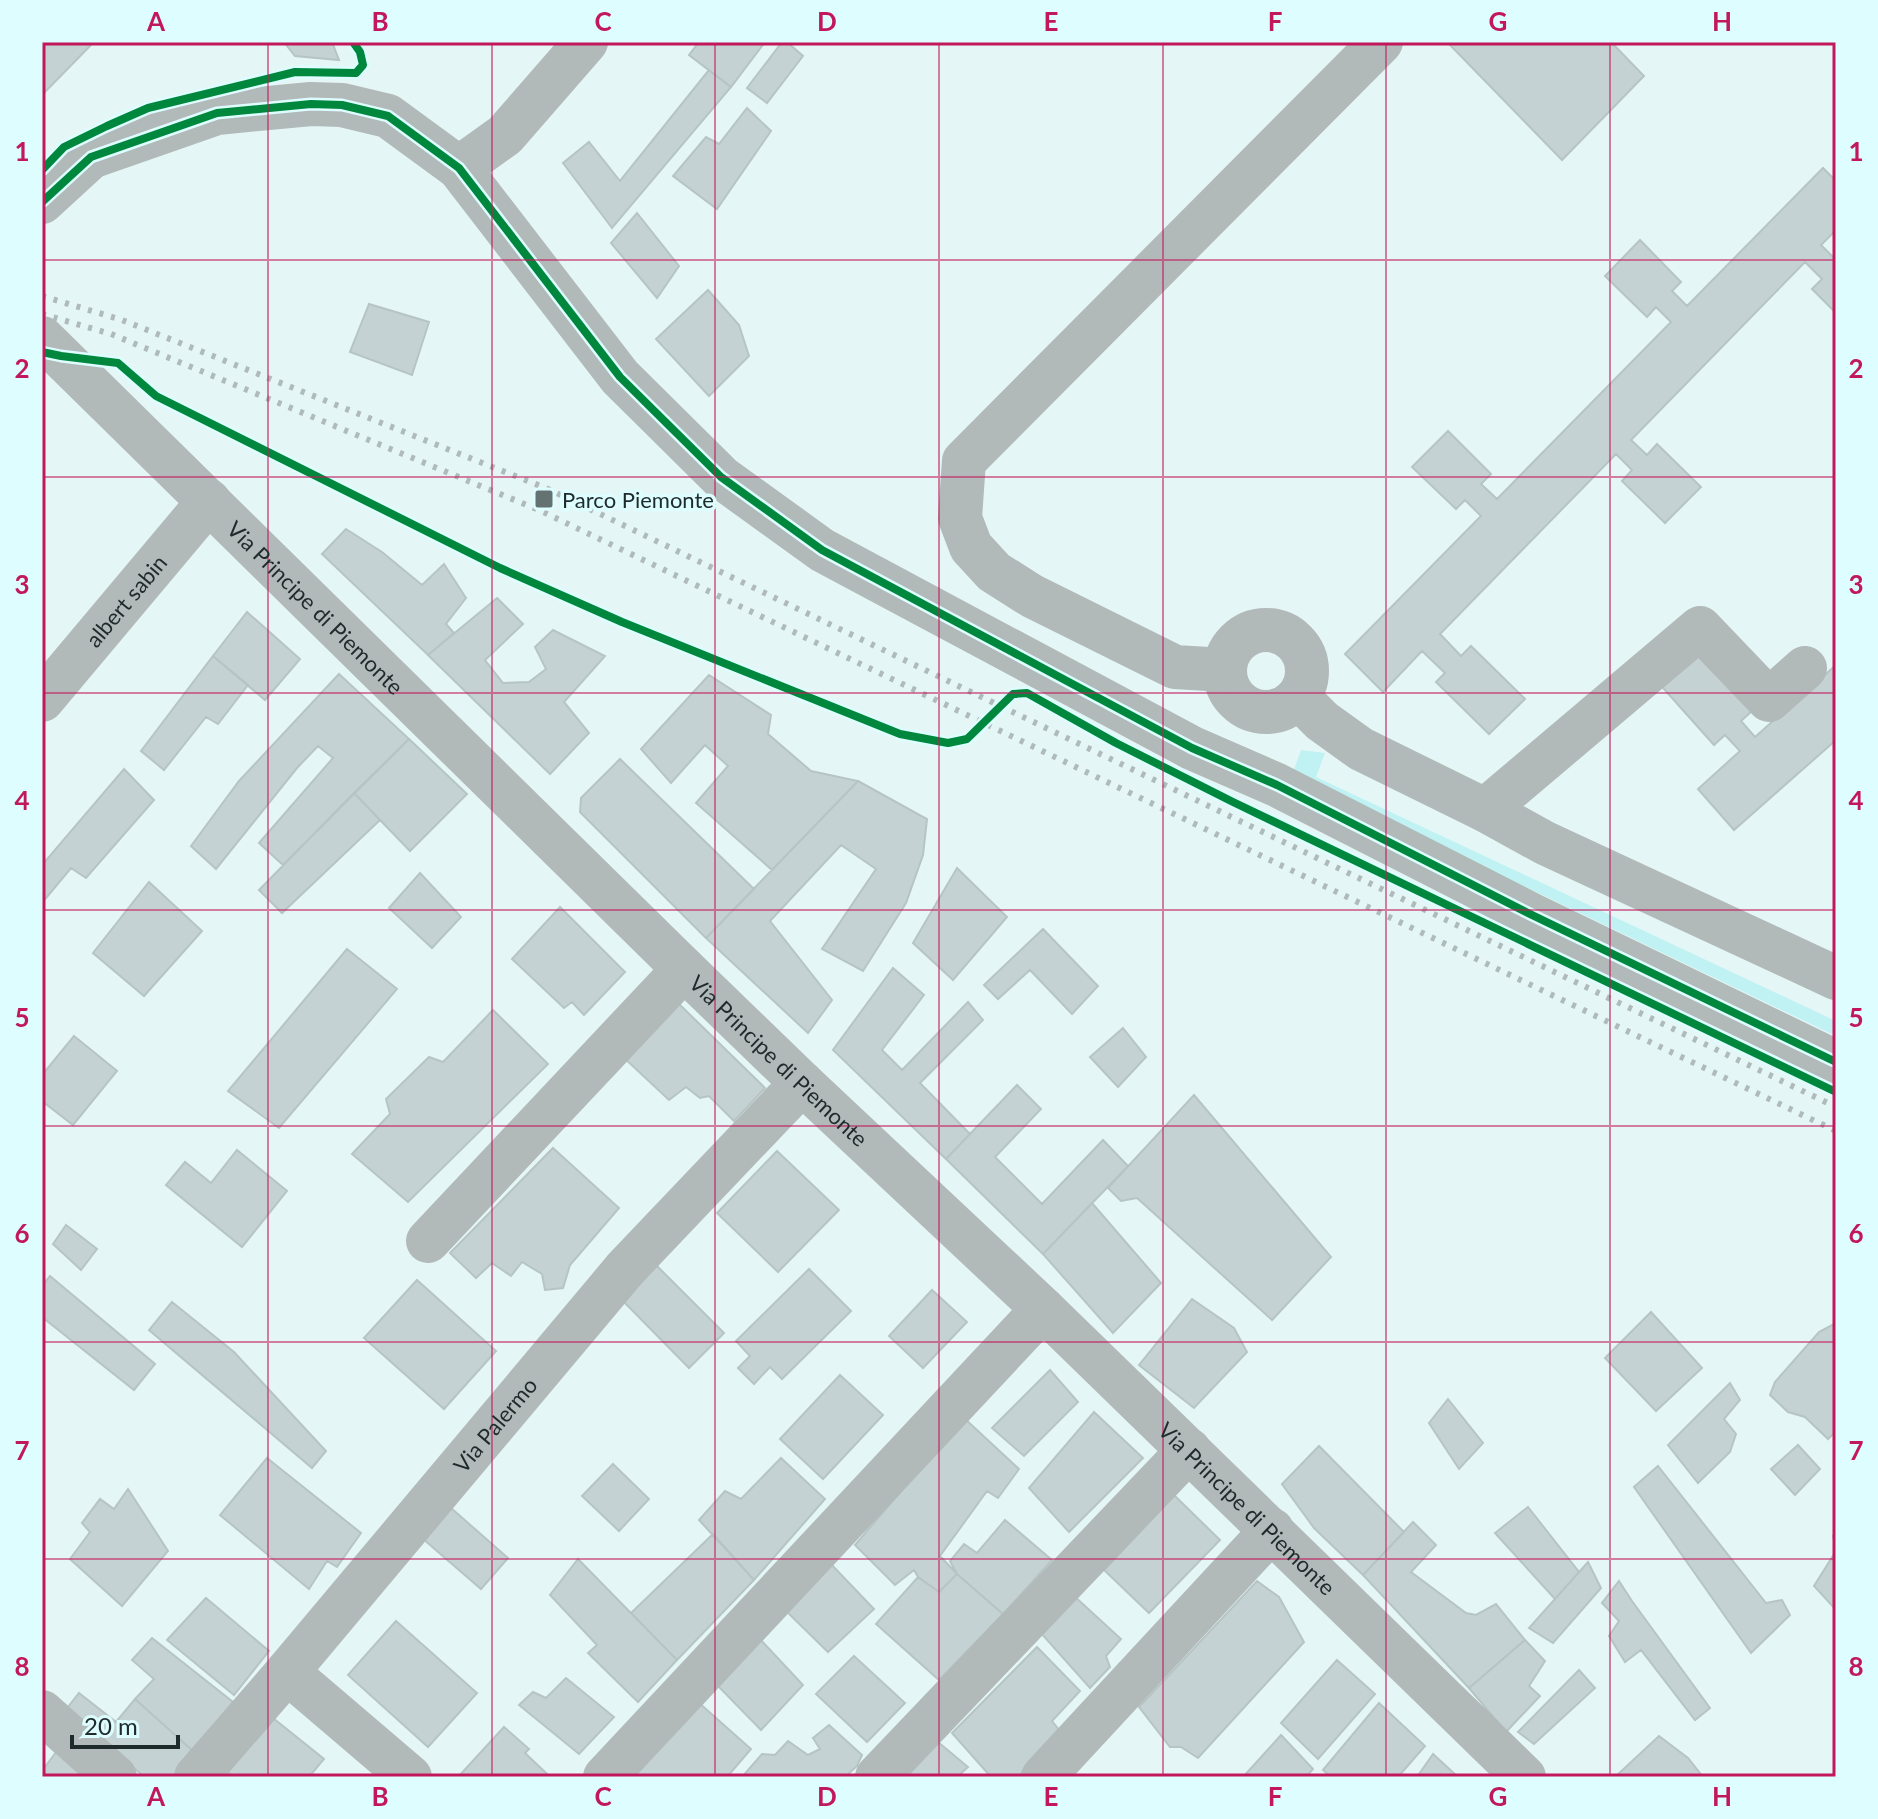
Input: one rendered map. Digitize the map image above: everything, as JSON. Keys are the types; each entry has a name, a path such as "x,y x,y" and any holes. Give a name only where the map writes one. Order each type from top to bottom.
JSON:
{"street":[{"path":"459,168 505,135 586,42"},
{"path":"1229,683 1175,667 1032,596 994,572 971,547 960,518 964,461 1381,42"},
{"path":"42,202 91,157 217,113 311,104 342,105 388,116 459,168 620,377 721,477 822,550 1192,748 1277,785 1532,915 1836,1062"},
{"name":"Via Principe di Piemonte","path":"42,338 684,969 1043,1309 1524,1777"},
{"name":"albert sabin","path":"42,700 209,501"},
{"path":"1485,810 1700,628 1769,700 1805,668"},
{"path":"1268,630 1291,639 1306,660 1305,686 1287,704 1265,712 1253,711 1242,705 1229,683 1227,657 1243,637 1255,632 1268,630"},
{"path":"1192,748 1229,683"},
{"path":"1287,704 1322,721 1361,749 1545,843 1836,978"},
{"path":"1277,785 1287,704"},
{"path":"428,1241 684,969"},
{"name":"Via Palermo","path":"196,1777 625,1269 802,1083"},
{"path":"605,1777 1043,1309"},
{"path":"877,1777 1189,1450"},
{"path":"1043,1777 1272,1530"},
{"path":"287,1672 410,1777"},
{"path":"42,1712 115,1777"}],"shaded area":[{"path":"1301,750 1325,753 1316,777 1836,1021 1836,1036 1292,775"}],"building":[{"path":"42,42 94,42 45,92 42,88"},
{"path":"284,42 332,42 339,60 295,56"},
{"path":"699,42 765,42 731,87 689,55"},
{"path":"782,42 787,42 803,56 767,103 747,88"},
{"path":"1611,42 1644,76 1562,160 1449,44"},
{"path":"709,70 731,87 612,228 563,163 589,142 620,181"},
{"path":"747,108 771,131 717,209 673,176 706,137 719,144"},
{"path":"1823,168 1836,181 1836,230 1821,245 1836,260 1836,313 1812,289 1822,279 1805,262 1631,440 1647,455 1657,444 1701,487 1665,523 1622,481 1632,470 1616,454 1440,634 1461,656 1471,646 1525,699 1489,734 1436,682 1445,673 1422,651 1383,692 1345,654 1481,516 1465,500 1456,509 1412,467 1448,431 1491,474 1481,484 1497,499 1671,322 1656,307 1647,317 1605,276 1640,240 1681,282 1672,291 1687,306"},
{"path":"637,213 679,266 657,298 611,243"},
{"path":"708,290 739,325 749,356 709,396 656,339"},
{"path":"369,304 429,322 412,375 350,352"},
{"path":"346,529 382,552 422,585 444,564 466,598 446,624 454,633 428,655 322,554"},
{"path":"497,598 523,624 485,660 503,683 529,682 546,669 535,647 553,630 605,656 564,702 589,733 550,774 428,655"},
{"path":"247,612 300,659 265,700 213,656"},
{"path":"1694,646 1752,711 1741,721 1755,737 1836,665 1836,740 1734,830 1698,789 1740,751 1725,735 1714,745 1656,680"},
{"path":"213,656 248,685 218,724 206,717 164,770 141,751"},
{"path":"339,674 409,739 283,865 259,843 333,758 318,746 216,869 191,846 239,781"},
{"path":"709,675 771,715 768,734 811,771 858,781 772,870 696,803 728,766 705,745 671,783 641,749"},
{"path":"409,739 467,794 410,851 354,793"},
{"path":"620,759 754,889 706,938 580,812 581,798"},
{"path":"124,769 154,800 86,878 71,868 42,903 42,865"},
{"path":"858,781 927,819 923,855 906,903 863,971 822,949 876,869 841,845 770,921 832,1000 808,1033 706,938"},
{"path":"354,793 380,820 282,913 259,890"},
{"path":"957,868 1007,917 953,980 913,943"},
{"path":"420,873 461,917 432,948 389,908"},
{"path":"149,882 202,931 144,996 93,953"},
{"path":"560,907 625,972 584,1015 572,1002 564,1008 512,959"},
{"path":"1043,929 1098,986 1072,1014 1030,970 998,999 984,985"},
{"path":"347,949 397,989 279,1128 228,1091"},
{"path":"893,968 924,995 882,1050 902,1070 968,1002 983,1020 920,1083 970,1134 946,1159 833,1050"},
{"path":"677,1002 765,1088 734,1121 709,1096 700,1098 686,1087 669,1100 622,1056"},
{"path":"493,1010 548,1064 408,1202 352,1154 390,1114 386,1099 429,1057 443,1062"},
{"path":"1123,1028 1146,1057 1118,1087 1090,1057"},
{"path":"74,1036 117,1071 73,1125 42,1101 42,1075"},
{"path":"1017,1085 1041,1109 995,1157 1042,1204 1103,1140 1128,1166 1043,1254 946,1159"},
{"path":"1194,1095 1331,1257 1272,1320 1137,1198 1121,1201 1108,1188"},
{"path":"553,1148 619,1208 570,1265 563,1288 545,1290 542,1274 522,1262 511,1276 492,1263 476,1278 450,1253"},
{"path":"237,1150 287,1191 242,1247 166,1185 185,1162 211,1183"},
{"path":"777,1151 839,1210 778,1272 717,1213"},
{"path":"1092,1203 1161,1283 1113,1333 1043,1254"},
{"path":"66,1225 97,1249 81,1270 53,1244"},
{"path":"655,1264 724,1333 689,1368 620,1298"},
{"path":"809,1269 851,1311 782,1379 770,1367 754,1384 738,1368 750,1356 736,1341"},
{"path":"50,1276 155,1364 134,1390 42,1317 42,1286"},
{"path":"417,1280 496,1351 444,1409 364,1338"},
{"path":"932,1290 967,1322 923,1368 889,1336"},
{"path":"1192,1299 1234,1328 1247,1352 1194,1408 1139,1365"},
{"path":"172,1302 234,1352 326,1451 312,1468 149,1330"},
{"path":"1651,1312 1702,1368 1656,1411 1605,1358"},
{"path":"1836,1323 1836,1431 1828,1439 1805,1417 1788,1412 1770,1395 1775,1382 1819,1332"},
{"path":"1050,1370 1078,1402 1024,1456 992,1428"},
{"path":"840,1375 883,1415 823,1479 780,1439"},
{"path":"1730,1383 1740,1400 1724,1419 1736,1434 1730,1452 1698,1483 1668,1445"},
{"path":"1448,1399 1483,1443 1459,1469 1429,1423"},
{"path":"1094,1412 1143,1458 1069,1532 1029,1488"},
{"path":"964,1418 1019,1469 998,1498 987,1491 940,1556 957,1574 939,1592 918,1577 914,1570 895,1585 855,1545"},
{"path":"1798,1445 1820,1469 1795,1495 1771,1469"},
{"path":"1319,1446 1404,1532 1363,1575 1314,1528 1282,1484"},
{"path":"267,1458 361,1533 337,1567 327,1561 309,1589 220,1515"},
{"path":"781,1458 825,1499 754,1580 699,1520 725,1491 741,1499"},
{"path":"613,1464 649,1499 619,1531 582,1496"},
{"path":"1658,1466 1766,1603 1782,1600 1790,1615 1751,1653 1634,1487"},
{"path":"128,1489 168,1551 122,1606 70,1559 90,1532 82,1523 100,1499 114,1509"},
{"path":"1174,1495 1220,1540 1149,1613 1104,1570"},
{"path":"1528,1507 1579,1572 1555,1599 1495,1533"},
{"path":"451,1508 508,1558 481,1589 423,1539"},
{"path":"1005,1520 1052,1560 1003,1614 957,1574 950,1561 964,1544 977,1553"},
{"path":"1413,1522 1436,1545 1411,1572 1466,1613 1476,1615 1496,1604 1525,1640 1469,1688 1363,1575"},
{"path":"713,1534 754,1580 677,1660 631,1613"},
{"path":"1836,1551 1836,1610 1814,1586"},
{"path":"578,1559 677,1660 638,1702 588,1653 597,1645 550,1595"},
{"path":"828,1561 874,1609 828,1652 784,1609"},
{"path":"1588,1562 1601,1588 1553,1643 1529,1628"},
{"path":"957,1574 1003,1614 939,1680 876,1624 918,1577 939,1592"},
{"path":"1257,1581 1279,1597 1304,1642 1198,1758 1181,1747 1170,1747 1139,1707"},
{"path":"1619,1581 1710,1708 1695,1720 1641,1650 1625,1662 1609,1636 1619,1621 1602,1603"},
{"path":"1073,1595 1121,1639 1106,1656 1110,1667 1090,1688 1040,1632"},
{"path":"206,1598 269,1651 234,1695 167,1640"},
{"path":"396,1621 477,1693 428,1747 348,1675"},
{"path":"152,1638 233,1702 194,1752 135,1699 154,1679 132,1660"},
{"path":"759,1638 803,1685 761,1730 718,1686"},
{"path":"1525,1640 1545,1661 1529,1686 1540,1696 1506,1732 1469,1688"},
{"path":"1037,1647 1080,1691 1052,1721 1060,1731 1018,1777 991,1777 952,1733"},
{"path":"854,1656 905,1703 867,1742 816,1694"},
{"path":"1337,1660 1375,1694 1318,1759 1281,1723"},
{"path":"1579,1670 1595,1688 1534,1744 1518,1732"},
{"path":"566,1678 614,1717 579,1754 519,1705 533,1692 546,1698"},
{"path":"79,1693 116,1722 135,1699 194,1752 173,1777 145,1777 64,1712"},
{"path":"698,1702 751,1749 727,1777 633,1777"},
{"path":"1379,1703 1425,1746 1398,1777 1331,1777 1323,1770"},
{"path":"268,1714 324,1759 309,1777 234,1777 223,1768"},
{"path":"829,1725 862,1755 857,1766 845,1777 742,1777 762,1754 775,1755 788,1741 808,1755 820,1749 813,1738"},
{"path":"504,1727 529,1749 525,1753 547,1774 545,1777 458,1777"},
{"path":"1281,1735 1313,1769 1306,1777 1243,1777"},
{"path":"1659,1736 1688,1758 1703,1777 1615,1777"},
{"path":"65,1740 107,1777 42,1777 42,1771"},
{"path":"938,1742 968,1767 957,1777 906,1777"},
{"path":"1433,1754 1458,1777 1417,1777"}],"railway":[{"path":"42,296 122,320 548,489 1836,1107"},
{"path":"42,314 111,334 539,510 1836,1131"}],"cycle path":[{"path":"42,170 64,147 148,108 295,72 356,73 363,65 360,52 353,42"},
{"path":"42,202 91,157 217,113 311,104 342,105 388,116 459,168 620,377 721,477 822,550 1192,748 1277,785 1532,915 1836,1062"},
{"path":"42,352 118,363 156,396 500,568 622,622 900,734 948,743 967,739 1013,694 1027,693 1116,743 1233,802 1836,1092"}],"place":[{"name":"Parco Piemonte","path":"544,499"}]}
